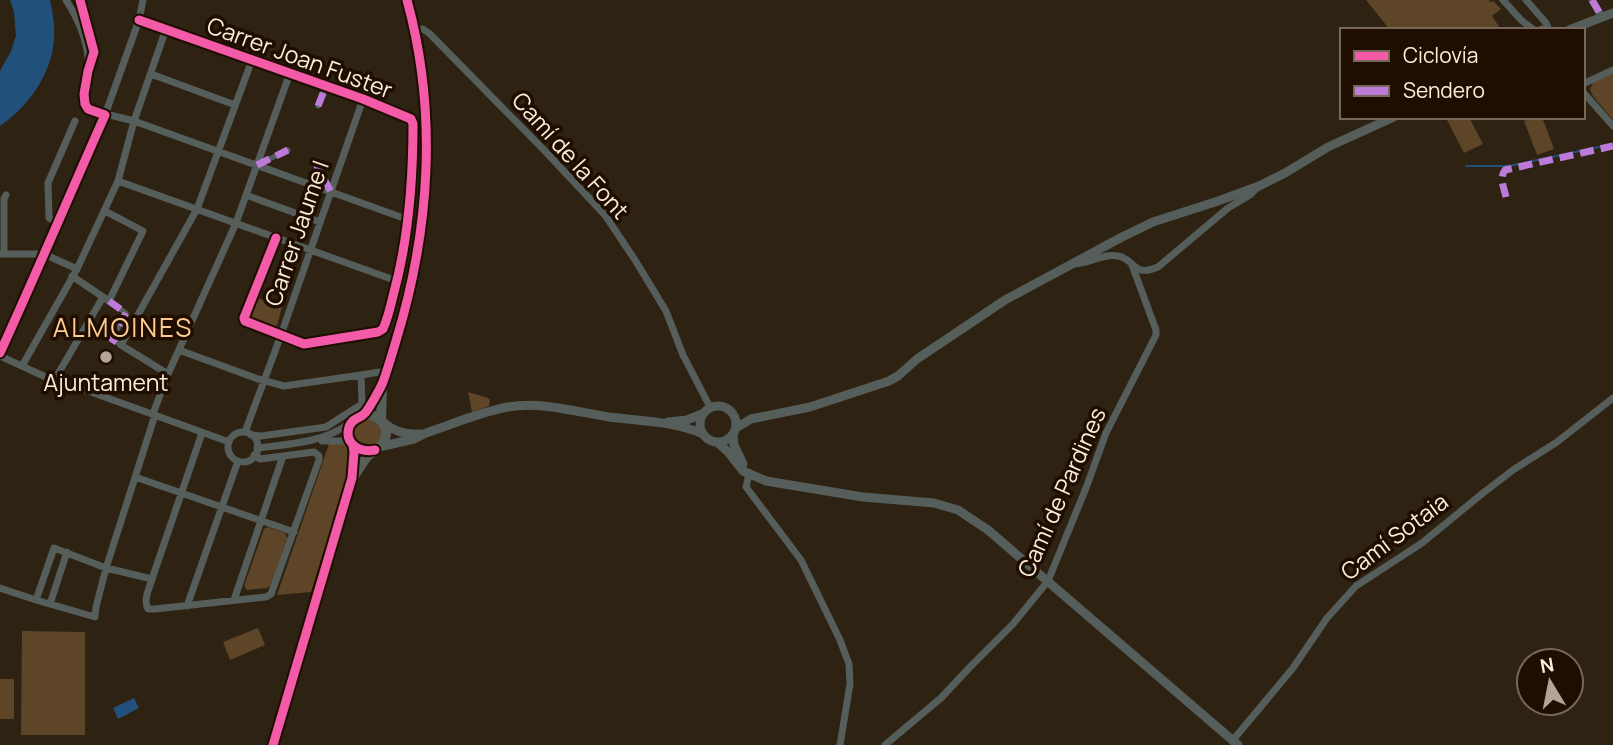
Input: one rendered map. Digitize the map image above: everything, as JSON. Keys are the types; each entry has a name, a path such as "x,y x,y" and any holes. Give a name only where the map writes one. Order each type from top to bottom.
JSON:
{"main road":[{"path":"273,745 352,478 354,452 349,439 349,429 353,421 364,414 382,384 409,292 420,237 427,160 426,117 419,29 407,0"},
{"path":"352,478 385,438 382,384"},
{"path":"364,414 370,414 382,421"},
{"path":"352,444 363,451 377,448"}],"street":[{"path":"66,0 81,29 88,56 88,71"},
{"path":"80,0 94,52 84,94 85,104 90,110 134,121 409,220 385,327 378,332 304,344 247,323 244,318 275,238"},
{"path":"144,0 106,115 0,355 50,379 229,442"},
{"path":"1503,0 1531,28"},
{"path":"1526,0 1547,28"},
{"path":"1592,0 1602,17"},
{"path":"1574,28 1613,13"},
{"name":"Carrer Joan Fuster","path":"139,20 408,116 413,124 409,220"},
{"path":"22,366 75,272 118,181 134,121 166,29"},
{"name":"Camí de la Font","path":"419,29 465,68 612,224 666,311 682,355 710,407"},
{"path":"121,345 197,209 252,60"},
{"path":"1585,83 1613,70"},
{"path":"0,588 95,617 106,568 155,411 236,223 290,73"},
{"path":"151,74 235,105"},
{"path":"318,106 326,86"},
{"path":"1585,94 1613,126"},
{"name":"Carrer Jaume I","path":"248,433 363,99"},
{"path":"377,448 414,439 494,410 517,406 549,407 659,423 694,430 717,442 728,440 751,419 831,401 894,379 917,359 1005,300 1153,222 1259,186 1328,147 1390,119"},
{"path":"57,222 49,218 48,183 75,121"},
{"path":"257,165 288,150"},
{"path":"314,160 331,192"},
{"path":"118,181 397,281"},
{"path":"1140,285 1152,270 1259,186"},
{"path":"6,195 2,254 44,254 75,272 125,313 112,339 169,374"},
{"path":"246,195 320,222"},
{"path":"55,379 106,299 143,231 105,211"},
{"path":"1073,264 1115,255 1143,270 1152,270"},
{"name":"Camí de Pardines","path":"885,745 941,698 1013,624 1048,581 1106,433 1156,335 1132,265"},
{"path":"179,350 285,386 362,377 380,372"},
{"path":"353,421 338,431 314,440 256,452 245,461 238,461 229,453 230,438 237,433 261,436 329,425 362,404 362,377"},
{"name":"Camí Sotaia","path":"1235,743 1293,668 1327,618 1356,586 1422,544 1513,470 1557,442 1613,398"},
{"path":"659,423 687,420 702,414 710,407 722,405 731,410 751,414 775,414"},
{"path":"731,410 736,417 736,452 749,474 746,487 801,560 849,664 850,684 840,745"},
{"path":"702,414 700,425 703,434"},
{"path":"382,421 389,429 399,432 426,433"},
{"path":"202,433 146,599 150,610 269,596 273,590 319,456 314,452 260,460 256,452 256,441 248,433"},
{"path":"314,440 336,440 352,444"},
{"path":"717,442 743,471 775,484 863,497 934,503 964,513 988,530 1235,743"},
{"path":"234,600 283,456"},
{"path":"187,606 238,461"},
{"path":"135,477 294,532"},
{"path":"36,600 52,549 56,547 106,568 152,579"},
{"path":"50,604 67,552"}],"shaded area":[{"path":"1366,0 1489,0 1501,9 1492,16 1500,28 1386,28 1387,26"},
{"path":"1613,73 1613,120 1590,90 1593,82"},
{"path":"1470,119 1483,144 1464,153 1447,120"},
{"path":"1543,119 1554,149 1537,155 1524,121"},
{"path":"258,298 282,307 277,326 251,319"},
{"path":"468,392 488,398 489,406 472,412"},
{"path":"368,418 378,425 381,433 378,441 368,448 354,442 353,432 356,424"},
{"path":"329,444 345,444 349,452 349,470 311,592 277,595"},
{"path":"268,527 285,533 287,538 271,585 267,588 247,590 244,586 264,529"},
{"path":"258,628 265,645 230,660 223,642"},
{"path":"22,631 85,632 85,735 21,735"},
{"path":"0,679 14,679 14,719 0,719"}],"water":[{"path":"10,0 50,0 54,39 49,65 37,88 20,109 0,126 0,71 16,36"},
{"path":"134,698 139,708 118,719 113,708"}],"waterway":[{"path":"1466,166 1509,166 1613,144"}],"marked path":[{"path":"1592,0 1602,17"},
{"path":"318,106 326,86"},
{"path":"1506,197 1502,180 1505,170 1613,146"},
{"path":"257,165 288,150"},
{"path":"314,160 331,192"},
{"path":"109,301 126,313 112,339 121,345"}],"cycle path":[{"path":"0,353 105,115 88,109 85,104 84,94 94,52 80,0"},
{"path":"375,450 369,451 354,446 349,438 349,427 366,412 383,382 408,299 423,214 426,171 423,85 407,0"},
{"path":"139,20 363,99 411,119 412,167 407,230 383,329 304,344 245,321 276,238"},
{"path":"273,745 352,478 353,445"}],"place":[{"name":"Ajuntament","path":"106,357"}],"district":[{"name":"ALMOINES","path":"123,327"}]}
